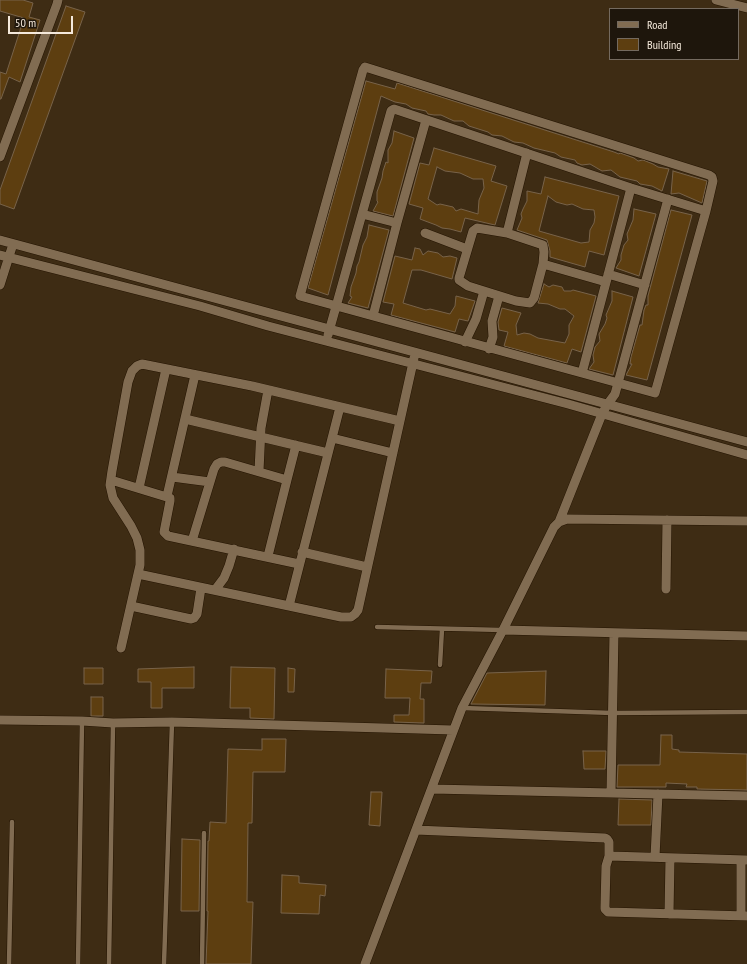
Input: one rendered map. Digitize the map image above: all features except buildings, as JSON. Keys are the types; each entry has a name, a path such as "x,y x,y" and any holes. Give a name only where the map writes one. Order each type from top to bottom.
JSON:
{"street":[{"path":"0,157 58,0"},
{"path":"716,0 747,8"},
{"path":"365,67 709,174 712,177 713,181 706,211 654,393 336,306 300,297 300,295 365,67"},
{"path":"327,341 329,329 391,111 394,109 631,188 706,211"},
{"path":"373,316 397,222 426,120"},
{"path":"507,233 527,154"},
{"path":"582,373 631,188"},
{"path":"365,964 462,708 503,630 549,535 559,522 602,414 615,394 668,199"},
{"path":"362,214 397,222"},
{"path":"478,228 507,233 543,246 543,264 532,301 526,303 499,296 468,286 459,280 467,249 472,231 478,228"},
{"path":"425,233 467,249"},
{"path":"0,240 747,442"},
{"path":"0,285 4,257 13,244"},
{"path":"4,257 193,304 602,414 747,455"},
{"path":"543,264 645,285"},
{"path":"465,342 476,319 484,291"},
{"path":"490,348 492,321 499,296"},
{"path":"138,574 341,617 351,617 355,614 358,610 368,567 415,352"},
{"path":"121,648 140,565 140,550 137,538 113,498 111,493 111,480 128,382 132,371 137,366 142,364 268,390 400,421"},
{"path":"139,488 166,369"},
{"path":"167,496 195,375"},
{"path":"260,472 261,437 268,390"},
{"path":"289,606 340,407"},
{"path":"185,419 328,453"},
{"path":"332,438 393,453"},
{"path":"268,556 296,445"},
{"path":"192,541 215,466 221,462 287,480"},
{"path":"172,477 210,482"},
{"path":"111,480 170,498 164,532 168,536 268,556 299,564"},
{"path":"559,522 567,519 747,520"},
{"path":"666,520 666,589"},
{"path":"215,590 224,578 234,549"},
{"path":"302,552 368,567"},
{"path":"131,606 191,619 197,614 200,588"},
{"path":"503,630 747,636"},
{"path":"611,793 614,633"},
{"path":"0,720 113,723 172,722 453,730"},
{"path":"432,789 747,796"},
{"path":"655,857 658,794"},
{"path":"416,830 605,838 609,842 609,856 606,866 605,909 608,912 744,916 744,860 609,856"},
{"path":"669,914 670,858"}],"lane":[{"path":"377,627 503,630"},
{"path":"440,665 442,628"},
{"path":"462,708 613,712 747,712"},
{"path":"78,964 82,721"},
{"path":"164,964 172,722"},
{"path":"109,964 113,723"},
{"path":"9,964 12,822"},
{"path":"202,964 204,833"}]}
